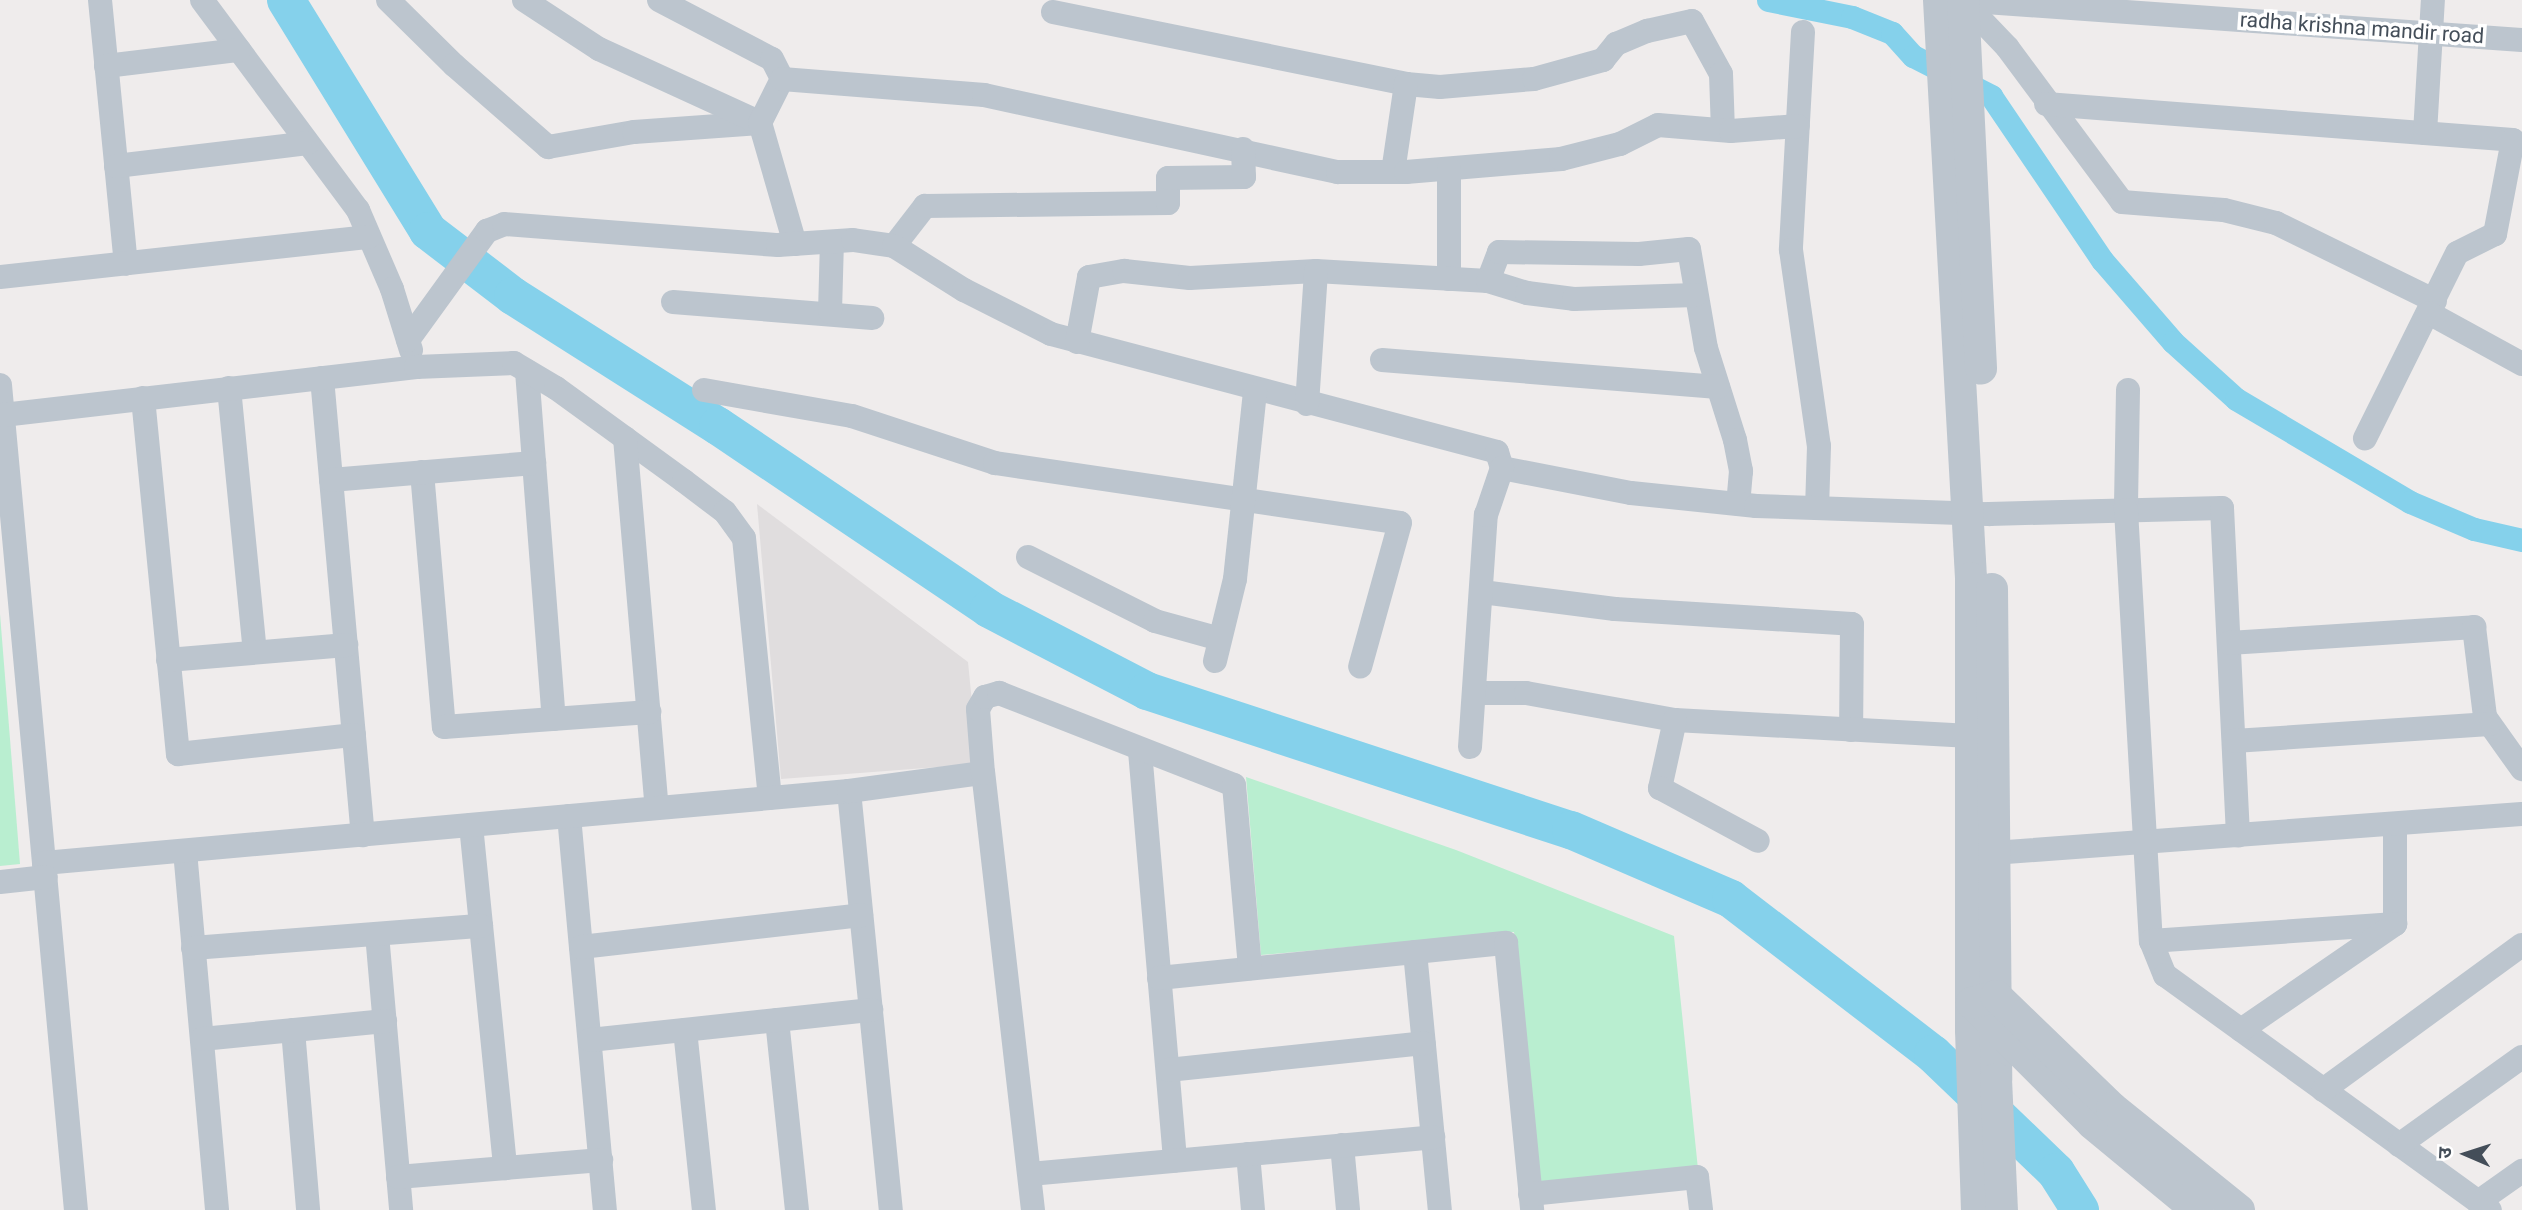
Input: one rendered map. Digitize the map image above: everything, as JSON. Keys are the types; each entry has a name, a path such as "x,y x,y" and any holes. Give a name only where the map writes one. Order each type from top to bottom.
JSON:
{"street":[{"path":"100,0 126,264"},
{"path":"202,0 358,210 408,340 416,368"},
{"path":"388,0 454,65 548,147 634,132 760,123"},
{"path":"524,0 599,50 760,123"},
{"path":"659,0 772,59 782,79"},
{"path":"2425,133 2433,0"},
{"path":"1951,3 1965,48 1970,145 1978,513 1984,854 1984,1040 1974,1160 1977,1210"},
{"path":"1951,3 2007,47 2046,104 2122,202 2224,211 2276,223 2432,307 2522,364"},
{"path":"1951,3 1945,115 1978,513 1971,736 1984,854"},
{"name":"radha krishna mandir road","path":"1951,3 2194,8 2522,40"},
{"path":"1053,12 1406,84 1440,87 1534,79 1603,60 1616,44 1647,31 1692,21 1721,74 1723,130"},
{"path":"1803,32 1791,250 1819,446 1817,508"},
{"path":"106,66 239,50"},
{"path":"782,79 760,123 795,244"},
{"path":"782,79 984,95 1243,149 1338,172 1450,169 1561,159 1620,144 1658,125 1723,130 1798,126"},
{"path":"1394,172 1406,84"},
{"path":"2046,104 2513,140 2495,234 2457,253 2365,438"},
{"path":"116,166 308,143"},
{"path":"894,246 925,206 1168,203 1168,178 1244,177 1243,149"},
{"path":"1449,279 1450,169"},
{"path":"408,340 487,231 504,224 795,244 832,242 894,246 964,290 1051,334 1255,391 1497,452 1502,468 1486,515 1470,747"},
{"path":"0,277 369,237"},
{"path":"830,312 832,242"},
{"path":"1488,281 1499,252 1639,254 1689,249 1695,295 1741,471 1738,504"},
{"path":"1077,342 1089,277 1124,271 1189,278 1317,271 1488,281 1527,293 1574,299 1695,295"},
{"path":"1307,404 1317,271"},
{"path":"673,302 830,312 872,318"},
{"path":"1382,360 1718,387"},
{"path":"3,415 416,368 514,363 625,438 725,512 744,538 770,798"},
{"path":"527,371 554,719"},
{"path":"322,378 363,835"},
{"path":"0,385 8,563 45,870 76,1210"},
{"path":"229,388 255,652"},
{"path":"704,390 852,416 995,463 1400,523 1360,667"},
{"path":"2128,390 2126,510 2151,941 2165,975 2484,1206 2522,1171"},
{"path":"1028,557 1217,650 1235,579 1255,391"},
{"path":"143,398 178,754 354,735"},
{"path":"625,438 657,808"},
{"path":"331,480 534,463"},
{"path":"1502,468 1631,493 1738,504 1978,513 2222,508 2238,836"},
{"path":"422,472 444,727 649,712"},
{"path":"1482,592 1615,609 1852,624 1851,730"},
{"path":"2229,643 2474,627 2485,717 2522,769"},
{"path":"168,660 346,645"},
{"path":"1033,1210 983,773 978,709 985,697 999,693 1140,751 1234,785 1250,968"},
{"path":"1474,693 1526,694 1675,720 1971,736"},
{"path":"1675,720 1660,788 1758,842"},
{"path":"2234,741 2489,724"},
{"path":"1140,751 1175,1161"},
{"path":"0,882 45,870 185,851 849,791 983,773"},
{"path":"849,791 891,1210"},
{"path":"1984,854 2395,826 2522,814"},
{"path":"569,816 605,1210"},
{"path":"471,825 505,1168"},
{"path":"2395,826 2395,924"},
{"path":"185,851 217,1210"},
{"path":"581,947 861,915"},
{"path":"2151,941 2395,924"},
{"path":"2241,1030 2395,924"},
{"path":"193,948 481,926"},
{"path":"377,934 401,1210"},
{"path":"1159,978 1506,943 1531,1202 1697,1177 1701,1210"},
{"path":"2323,1090 2522,945"},
{"path":"1415,951 1440,1210"},
{"path":"1984,1000 2239,1210"},
{"path":"590,1040 871,1010"},
{"path":"777,1020 797,1210"},
{"path":"202,1039 385,1021"},
{"path":"293,1030 308,1210"},
{"path":"685,1030 704,1210"},
{"path":"1984,1040 1996,1079 2001,1196"},
{"path":"1984,1040 2092,1123 2197,1210"},
{"path":"1168,1070 1424,1043"},
{"path":"2399,1145 2522,1057"},
{"path":"1030,1174 1433,1137"},
{"path":"1342,1145 1348,1210"},
{"path":"1248,1154 1253,1210"},
{"path":"398,1177 601,1160"}],"shaded area":[{"path":"757,504 968,662 978,764 781,779"}],"green space":[{"path":"0,614 20,864 0,866"},
{"path":"1246,777 1456,850 1674,936 1698,1169 1538,1185 1514,932 1261,955"}],"waterway":[{"path":"286,0 428,231 513,296 718,426 989,609 1147,691 1571,830 1731,899 1933,1054 2056,1172 2080,1210"},
{"path":"1768,0 1852,17 1892,33 1913,56 1991,96 2102,260 2173,342 2236,399 2410,502 2474,529 2522,540"}]}
